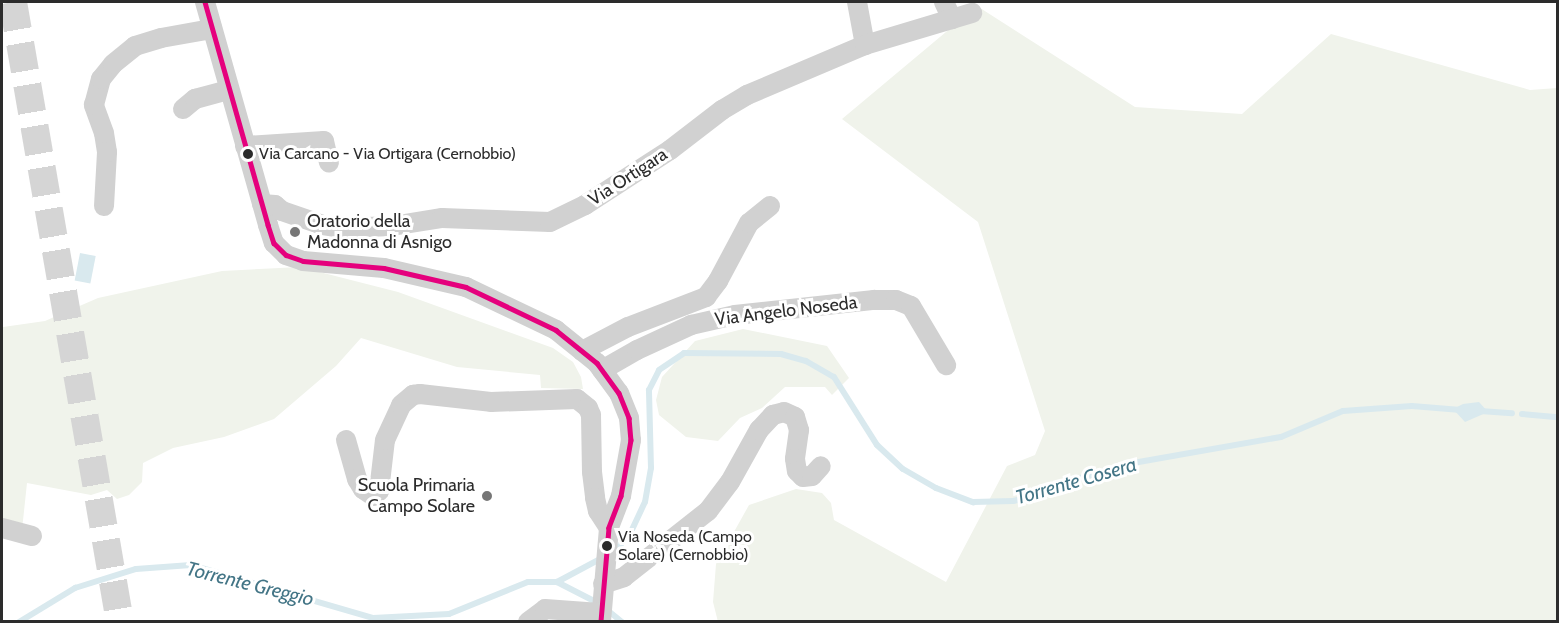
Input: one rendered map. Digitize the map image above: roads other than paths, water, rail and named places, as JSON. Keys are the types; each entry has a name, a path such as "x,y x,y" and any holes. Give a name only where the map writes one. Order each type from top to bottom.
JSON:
{"street":[{"path":"205,2 274,243 282,251 303,261 384,268 466,287 556,330 602,370 622,401 629,418 631,440 621,496 609,528 602,597"},
{"path":"857,2 865,45"},
{"name":"Via Ortigara","path":"262,204 275,205 282,211 323,225 342,228 392,226 442,218 550,222 585,206 670,150 722,110 747,95 948,10 972,13"},
{"path":"104,206 107,152 104,133 93,105 101,79 113,63 135,46 161,38 212,29"},
{"path":"183,109 195,99 230,90"},
{"path":"245,146 324,141 329,162"},
{"path":"582,351 628,327 706,297 718,281 749,223 770,206"},
{"name":"Via Angelo Noseda","path":"602,370 637,350 691,325 735,315 874,300 896,300 911,306 946,365"},
{"path":"346,440 357,479 363,489 373,496 379,491 386,440 401,405 413,395 428,394 491,402 577,399 588,408 591,415 594,489 598,511 609,528"},
{"path":"528,621 545,609 602,597 708,511 730,482 759,430 773,415 784,412 795,417 799,430 795,459 797,471 803,477 812,476 821,466"},
{"path":"2,528 32,536"}],"waterway":[{"name":"Torrente Cosera","path":"557,582 615,551 630,534 645,502 651,468 649,390 659,370 684,353 781,354 806,361 834,377 877,445 903,469 936,488 973,502 1013,501 1044,494 1077,479 1133,463 1281,437 1343,411 1412,406 1461,410"},
{"name":"Torrente Cosera","path":"1480,411 1512,413"},
{"name":"Torrente Cosera","path":"1522,414 1558,417"},
{"name":"Torrente Greggio","path":"19,622 75,588 136,569 191,565 373,618 449,614 528,582 557,582 598,603"},
{"path":"606,609 622,622"}],"tunnel":[{"path":"13,2 120,622"}],"place":[{"name":"Via Carcano - Via Ortigara (Cernobbio)","path":"248,154"},
{"name":"Oratorio della Madonna di Asnigo","path":"295,232"},
{"name":"Scuola Primaria Campo Solare","path":"487,496"},
{"name":"Via Noseda (Campo Solare) (Cernobbio)","path":"607,546"}]}
